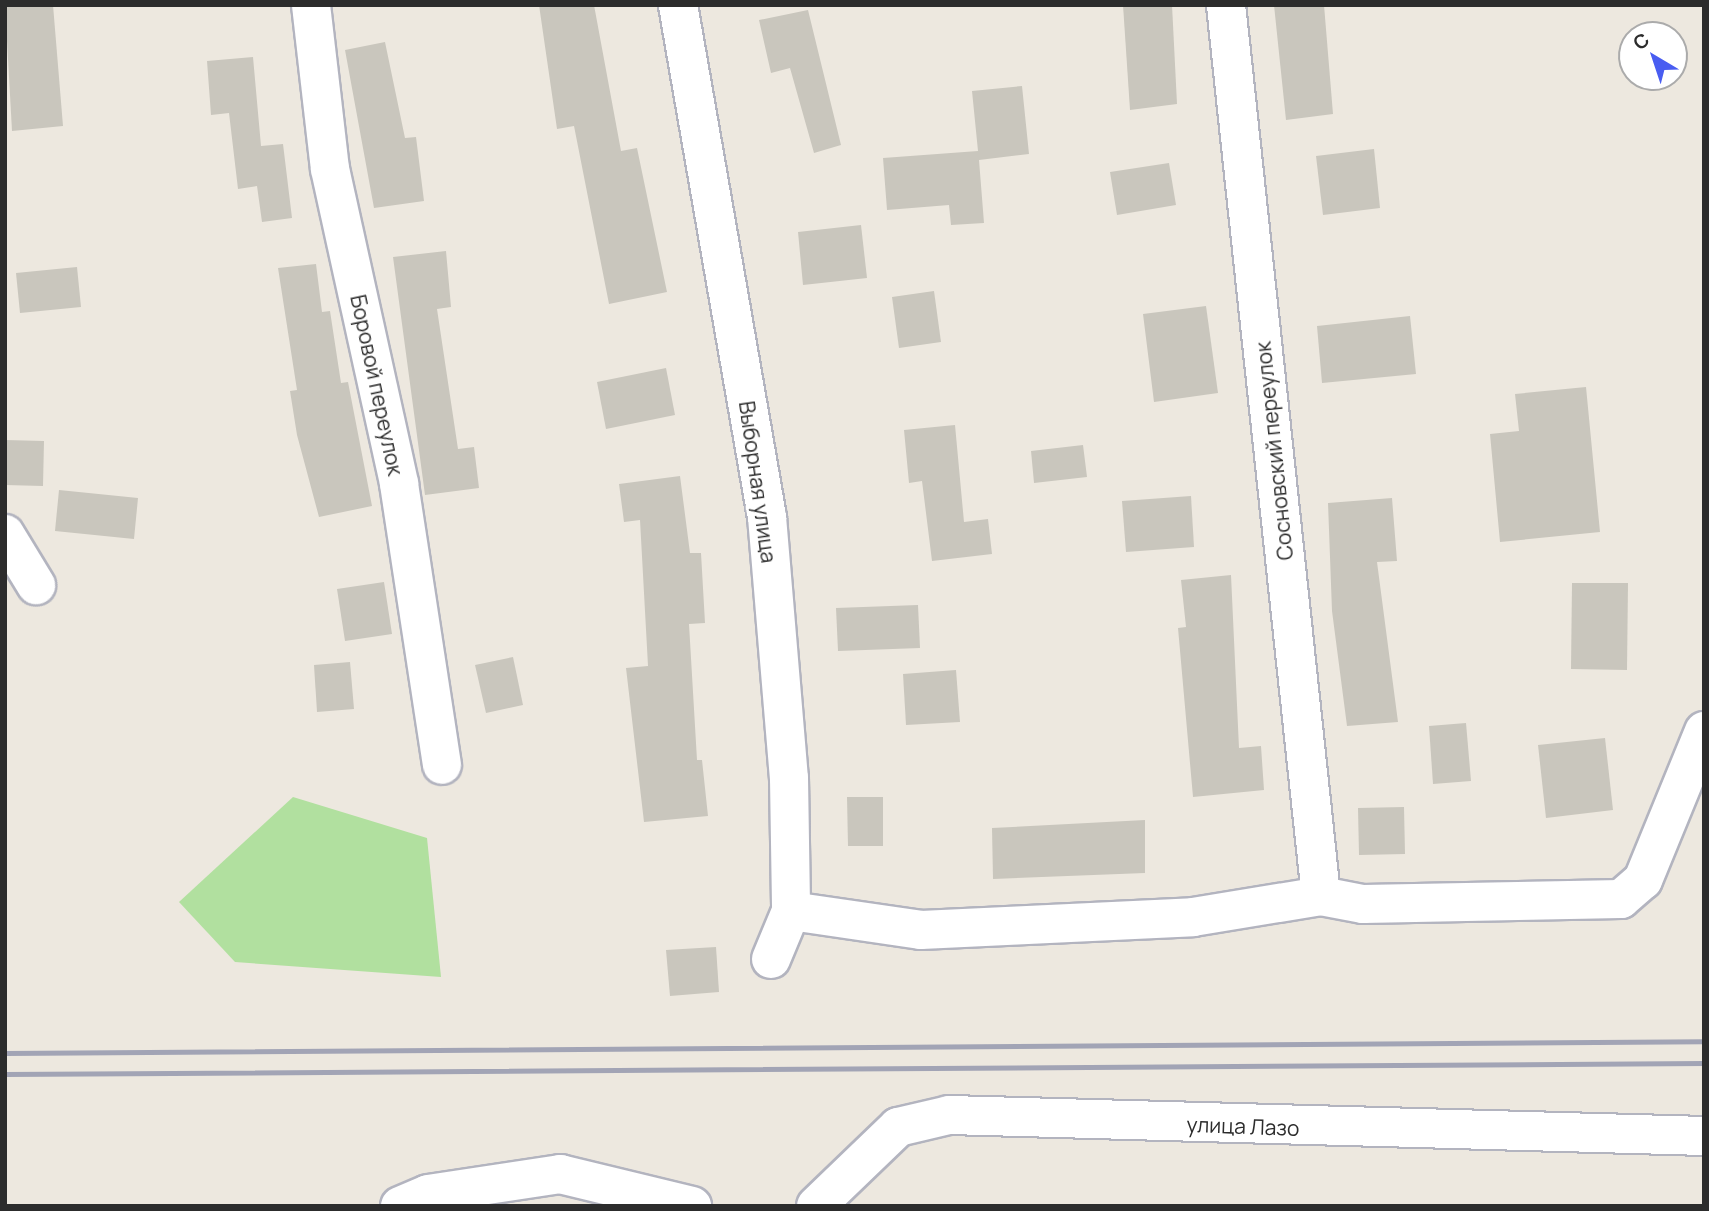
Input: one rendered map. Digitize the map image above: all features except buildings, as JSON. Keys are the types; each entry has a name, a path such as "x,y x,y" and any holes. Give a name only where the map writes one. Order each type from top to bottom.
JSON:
{"street":[{"name":"Боровой переулок","path":"311,5 330,169 399,484 442,765"},
{"name":"Выборная улица","path":"678,5 767,517 789,778 791,911 771,960"},
{"name":"Сосновский переулок","path":"1226,5 1321,896"},
{"path":"5,534 36,585"},
{"path":"791,911 921,930 1193,917 1321,896 1363,904 1621,899 1643,880 1704,731"},
{"name":"улица Лазо","path":"816,1206 898,1127 948,1115 1704,1136"},
{"path":"400,1206 428,1194 560,1174 692,1206"}],"green space":[{"path":"293,797 427,838 441,977 235,962 179,902"}],"railway":[{"path":"5,1053 1704,1041"},
{"path":"5,1074 1704,1063"}]}
